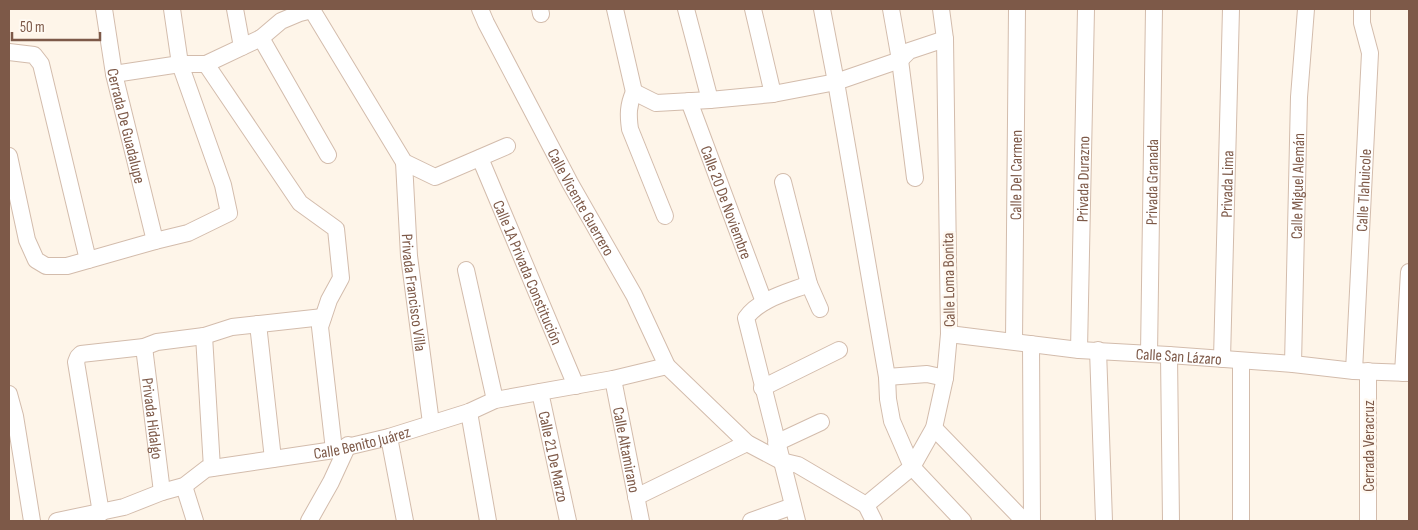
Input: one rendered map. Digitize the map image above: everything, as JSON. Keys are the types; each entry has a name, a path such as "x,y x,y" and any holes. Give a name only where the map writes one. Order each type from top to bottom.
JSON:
{"street":[{"name":"Cerrada De Guadalupe","path":"104,9 114,74 155,240"},
{"path":"9,156 27,240 36,260 46,266 68,266 155,240 188,233 229,213 223,185 180,64 172,9"},
{"path":"235,9 242,47"},
{"name":"Calle Vicente Guerrero","path":"480,9 570,183 634,295 667,366 747,443 781,461 798,465 866,505"},
{"path":"615,9 634,92 628,115 630,129 665,216"},
{"path":"686,9 710,100"},
{"path":"753,9 773,94"},
{"path":"822,9 887,377 892,421 912,466 963,521"},
{"path":"891,9 900,60 915,178"},
{"name":"Calle Loma Bonita","path":"866,505 912,466 934,428 945,378 949,334 945,39 941,9"},
{"name":"Calle Del Carmen","path":"1014,341 1016,9"},
{"name":"Privada Durazno","path":"1080,350 1086,9"},
{"name":"Privada Granada","path":"1149,354 1154,9"},
{"name":"Privada Lima","path":"1222,359 1231,9"},
{"name":"Calle Miguel Alemán","path":"1293,364 1299,97 1306,9"},
{"name":"Calle Tlahuicole","path":"1361,371 1370,53 1362,23 1362,9"},
{"path":"114,74 180,64 206,64 261,38 281,21 306,10 404,162 435,177 507,146"},
{"path":"261,38 328,155"},
{"path":"634,92 656,103 773,94 836,82 900,60 909,51 945,39"},
{"path":"9,52 34,55 41,64 88,260"},
{"path":"206,64 300,203 336,229 341,278 329,300 320,326 341,448 331,482 309,521"},
{"name":"Calle 20 De Noviembre","path":"689,101 764,302"},
{"name":"Calle 1A Privada Constitución","path":"480,158 576,386"},
{"name":"Privada Francisco Villa","path":"404,162 409,256 431,423"},
{"path":"783,182 809,284 820,309"},
{"path":"466,270 495,400"},
{"path":"1406,373 1409,272"},
{"path":"751,521 795,514 746,318 750,312 764,302 809,284"},
{"path":"101,513 76,362 81,354 204,336 232,327 323,317"},
{"path":"258,324 272,459"},
{"name":"Calle San Lázaro","path":"949,334 1080,350 1169,354 1361,371 1406,373"},
{"path":"204,336 212,468"},
{"path":"1031,344 1032,521"},
{"name":"Privada Hidalgo","path":"144,346 162,492"},
{"path":"762,388 839,350"},
{"path":"1098,350 1104,521"},
{"path":"1169,354 1171,521"},
{"path":"1240,361 1241,521"},
{"name":"Calle Benito Juárez","path":"63,521 101,513 125,514 162,492 184,486 206,469 341,448 389,437 469,412 495,400 613,379 667,366"},
{"name":"Cerrada Veracruz","path":"1361,371 1368,521"},
{"path":"887,377 926,374 945,378"},
{"name":"Calle Altamirano","path":"613,379 641,521"},
{"name":"Calle 21 De Marzo","path":"540,392 568,521"},
{"path":"9,394 15,416 32,521"},
{"path":"469,412 488,521"},
{"path":"776,444 821,422"},
{"path":"934,428 1024,521"},
{"path":"389,437 405,521"},
{"path":"636,497 747,443"},
{"path":"184,486 195,521"},
{"path":"866,505 874,521"}]}
